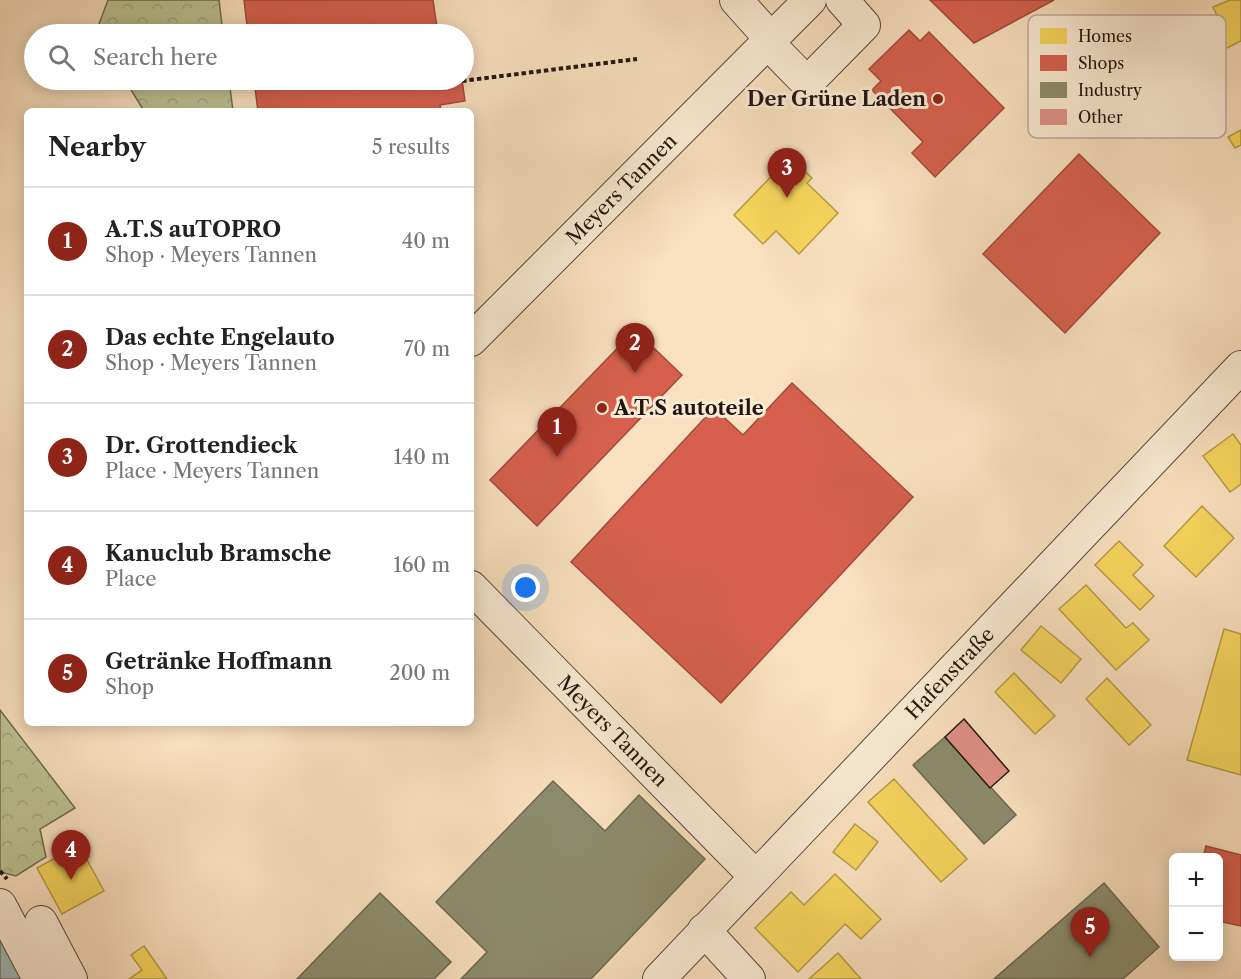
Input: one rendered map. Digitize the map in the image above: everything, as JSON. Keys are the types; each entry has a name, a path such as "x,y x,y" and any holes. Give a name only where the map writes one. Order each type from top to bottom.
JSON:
{"street":[{"path":"736,0 807,83 864,25 842,0"},
{"name":"Meyers Tannen","path":"474,337 810,0"},
{"name":"Hafenstraße","path":"659,979 1241,367"},
{"name":"Meyers Tannen","path":"474,590 756,877"},
{"path":"0,905 39,979"},
{"path":"41,922 71,979"},
{"path":"704,930 748,979"}],"path":[{"path":"474,79 637,59"}],"green space":[{"path":"108,0 219,0 222,24 99,24"},
{"path":"131,90 230,90 233,108 142,108"},
{"path":"0,710 75,808 40,829 46,857 16,876 0,872"}],"water":[{"path":"0,938 21,979 0,979"}],"building: Homes":[{"path":"1230,0 1241,0 1241,41 1226,48 1226,15 1217,15 1213,7"},
{"path":"1241,130 1241,145 1235,148 1228,137"},
{"path":"790,157 812,178 807,183 838,213 799,254 776,231 763,244 734,215"},
{"path":"1233,434 1241,445 1241,484 1230,492 1203,456"},
{"path":"1202,506 1234,538 1196,577 1164,546"},
{"path":"1119,541 1143,565 1133,575 1154,596 1140,610 1095,565"},
{"path":"1086,585 1126,628 1133,623 1149,640 1116,670 1059,609"},
{"path":"1041,626 1081,659 1061,683 1021,650"},
{"path":"1224,629 1241,634 1241,775 1187,760"},
{"path":"1014,673 1055,716 1035,734 995,692"},
{"path":"1107,678 1151,725 1129,745 1086,699"},
{"path":"894,779 967,859 941,882 868,802"},
{"path":"855,824 878,842 856,870 833,852"},
{"path":"79,845 104,891 62,914 37,868"},
{"path":"835,874 881,919 861,939 845,924 798,972 755,928 791,892 804,905"},
{"path":"144,946 167,979 129,979 142,970 131,955"},
{"path":"838,953 861,979 809,979"}],"building: Shops":[{"path":"244,0 433,0 437,24 247,24"},
{"path":"930,0 1054,0 974,43"},
{"name":"Der Grüne Laden","path":"909,30 920,41 929,32 1004,108 935,177 912,153 923,142 872,90 881,81 869,69"},
{"path":"255,90 463,90 465,101 440,105 440,108 258,108"},
{"path":"1079,154 1160,233 1065,333 983,254"},
{"path":"635,330 682,375 537,526 490,480"},
{"path":"792,383 913,497 721,703 571,562 714,408 743,435"},
{"path":"1206,846 1241,855 1241,926 1223,922 1223,853 1204,853"}],"building: Industry":[{"path":"945,737 1016,815 984,844 913,765"},
{"path":"553,781 605,831 639,795 705,859 591,979 461,979 487,952 436,902"},
{"path":"1104,883 1159,947 1123,979 994,979"},
{"path":"380,893 451,962 434,979 297,979"}],"building: Other":[{"path":"964,719 1009,771 990,788 945,737"}],"place":[{"name":"Der Grüne Laden","path":"938,99"},
{"name":"Dr. Grottendieck","path":"787,198"},
{"name":"Das echte Engelauto","path":"635,373"},
{"name":"A.T.S autoteile","path":"602,408"},
{"name":"A.T.S auTOPRO","path":"557,457"},
{"name":"Kanuclub Bramsche","path":"71,880"},
{"name":"Getränke Hoffmann","path":"1090,957"}]}
